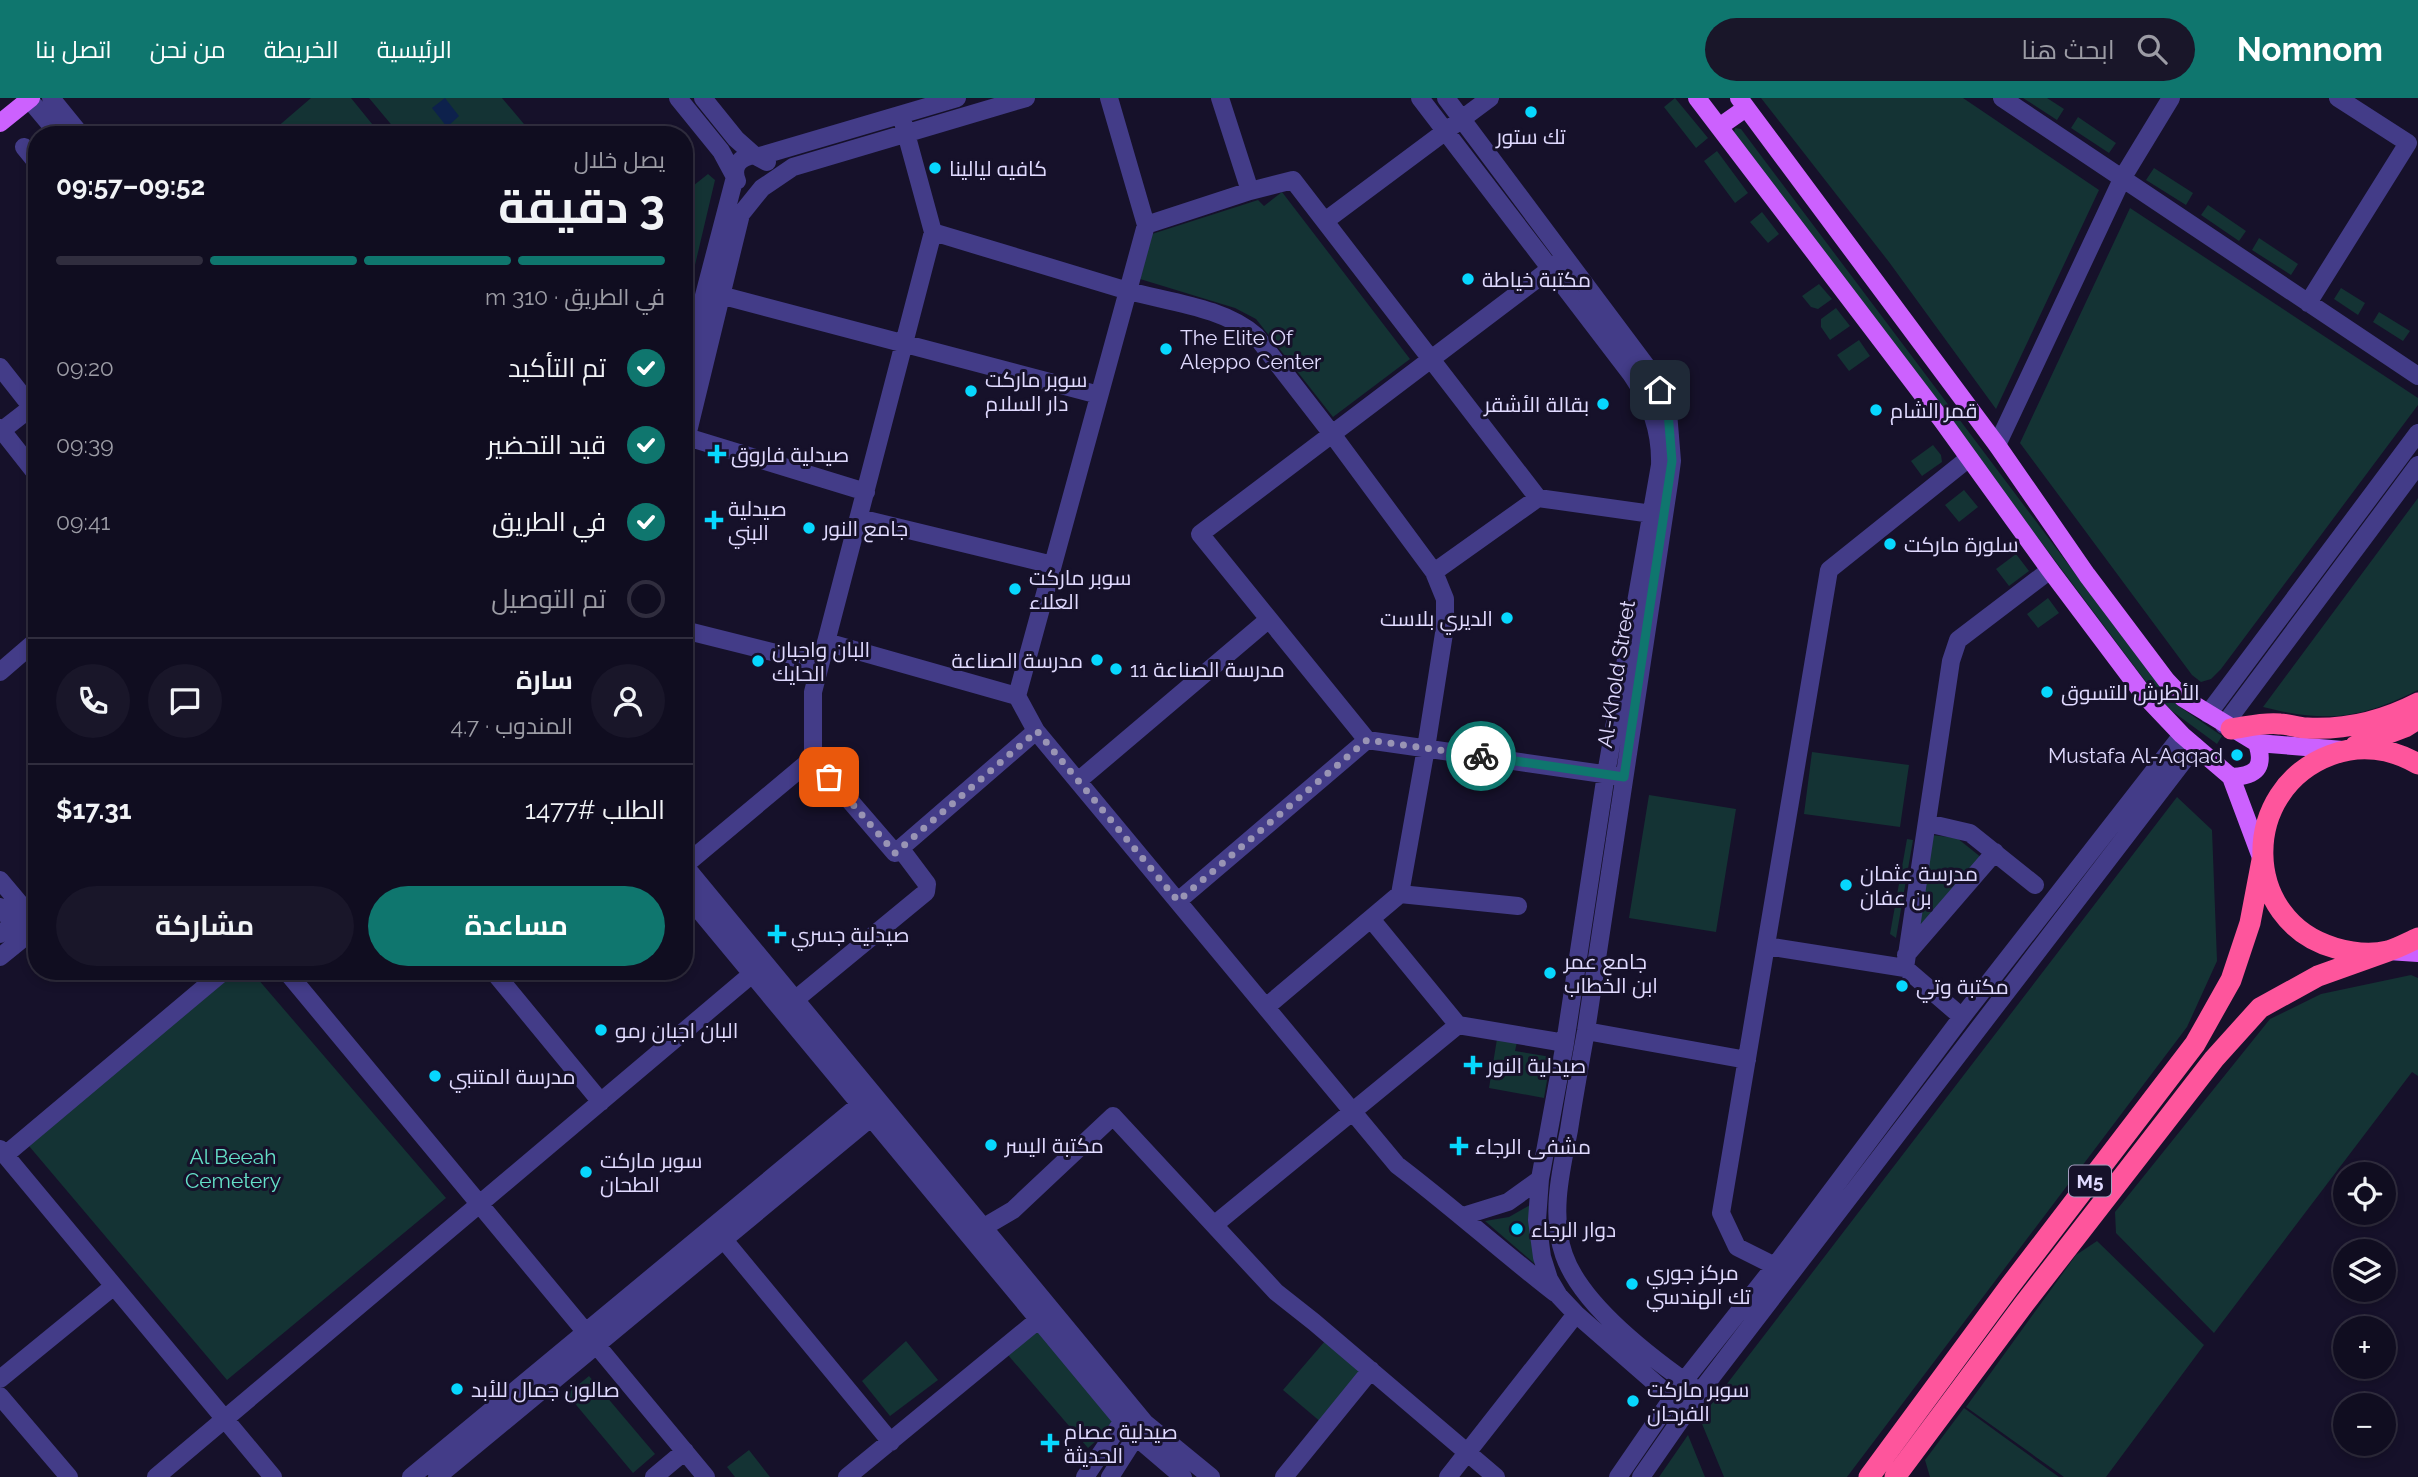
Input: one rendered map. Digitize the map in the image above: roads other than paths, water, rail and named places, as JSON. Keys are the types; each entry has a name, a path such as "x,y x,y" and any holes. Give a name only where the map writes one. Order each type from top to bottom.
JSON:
{"highway":[{"path":"2227,727 2278,723 2303,728 2330,729 2369,723 2418,703"},
{"path":"2418,719 2405,727 2315,761 2292,778 2274,802 2263,830 2262,860 2271,894 2291,923 2319,943 2353,953 2388,951 2418,938"},
{"path":"2343,750 2373,748 2402,755 2418,764"},
{"name":"M5","path":"1869,1477 2008,1287 2195,1044 2231,980 2250,923 2262,860"},
{"name":"M5","path":"1895,1477 2024,1304 2214,1059 2260,1008 2318,976 2388,951"}],"main road":[{"path":"0,123 29,98"},
{"path":"1697,98 1969,457 2144,695 2189,741 2231,777 2262,860"},
{"path":"1719,127 1743,103 1997,445 2087,575 2166,680 2183,698 2257,743 2343,750"},
{"path":"2064,589 2087,575"},
{"path":"2231,777 2254,772 2260,764 2261,756 2257,743"},
{"path":"2388,951 2418,953"}],"street":[{"path":"29,98 52,126"},
{"path":"51,98 74,126"},
{"path":"678,98 721,151 743,188 749,191 762,188 793,167 1026,98"},
{"path":"693,398 741,214 771,175 766,161 736,139 703,98"},
{"path":"693,338 735,177 735,168 739,161 746,156 757,156 957,98"},
{"path":"1017,696 1146,225 1109,98"},
{"path":"1220,98 1250,191"},
{"path":"1420,98 1644,393 1653,413 1660,450 1615,775 1541,1170 1537,1220 1542,1257 1549,1279 1559,1296"},
{"name":"Al-Khold Street","path":"1446,98 1647,367 1668,412 1671,436 1669,483 1615,775 1586,1031 1562,1166 1558,1224 1563,1253 1571,1272 1608,1318 1700,1392"},
{"path":"1325,221 1490,98"},
{"path":"2002,98 2418,376"},
{"path":"1997,445 2123,177 2171,98"},
{"path":"2308,303 2413,137 2338,98"},
{"path":"901,115 933,232 813,692 813,758 895,853 1037,731"},
{"path":"24,147 28,152"},
{"path":"1146,225 1293,180 1538,498"},
{"path":"933,232 1128,291 1224,316 1245,326 1256,336 1332,434 1434,572 1445,599 1445,626 1400,894 1266,1007"},
{"path":"1566,257 1200,534 1367,740 1615,775"},
{"path":"720,295 1099,395"},
{"path":"0,368 28,403"},
{"path":"28,414 1,430 28,464"},
{"path":"2208,714 2418,432"},
{"path":"693,444 866,492"},
{"path":"1775,1266 1737,1247 1721,1213 1829,570 1969,457"},
{"path":"2227,727 2418,465"},
{"path":"1434,572 1538,498 1652,514"},
{"path":"859,518 1053,565"},
{"path":"1905,961 1951,662 1958,640 2050,570"},
{"path":"1078,781 1269,619"},
{"path":"693,633 820,664"},
{"path":"826,642 1017,696 1037,731 1397,1165 1559,1296 1686,1410"},
{"path":"0,672 28,648"},
{"path":"1178,901 1367,740"},
{"path":"1618,1477 1671,1398 1775,1266 1962,1017 2189,741"},
{"path":"1641,1477 1686,1410 2189,741"},
{"path":"693,858 813,758"},
{"path":"1927,823 1970,833 2035,885"},
{"path":"798,1012 926,892 927,884 900,849"},
{"path":"1905,961 1994,852"},
{"path":"693,875 1038,1320 1127,1414"},
{"path":"0,880 23,920"},
{"path":"1400,894 1518,906"},
{"path":"693,903 752,974 798,1012"},
{"path":"0,907 23,920"},
{"path":"1371,919 1458,1025 1565,1043"},
{"path":"0,957 23,920"},
{"path":"1766,946 1905,961 1962,1017"},
{"path":"156,1477 752,974"},
{"path":"214,980 3,1158 273,1477"},
{"path":"293,980 706,1477"},
{"path":"500,980 601,1102"},
{"path":"1214,1225 1458,1025"},
{"path":"1586,1031 1747,1060"},
{"path":"872,1106 984,1227 1127,1414 1183,1477"},
{"path":"411,1477 723,1240 872,1106"},
{"path":"437,1477 591,1339 872,1106"},
{"path":"984,1227 1013,1210 1113,1116 1276,1292 1496,1477"},
{"path":"1463,1216 1508,1202 1541,1170 1562,1166"},
{"path":"723,1240 891,1442"},
{"path":"0,1379 114,1286"},
{"path":"1448,1477 1576,1314"},
{"path":"847,1477 1038,1320"},
{"path":"1284,1477 1371,1370"},
{"path":"0,1396 69,1477"},
{"path":"1085,1477 1127,1414"},
{"path":"1110,1477 1140,1430"},
{"path":"1140,1430 1211,1477"},
{"path":"654,1477 685,1451"}],"water":[{"path":"445,98 459,116 446,126 432,108"}],"place":[{"name":"تك ستور","path":"1531,112"},
{"name":"كافيه ليالينا","path":"935,168"},
{"name":"مكتبة خياطة","path":"1468,279"},
{"name":"The Elite Of Aleppo Center","path":"1166,349"},
{"name":"سوبر ماركت دار السلام","path":"971,391"},
{"name":"بقالة الأشقر","path":"1603,404"},
{"name":"قمر الشام","path":"1876,410"},
{"name":"صيدلية فاروق","path":"717,454"},
{"name":"صيدلية البني","path":"714,520"},
{"name":"جامع النور","path":"809,528"},
{"name":"سلورة ماركت","path":"1890,544"},
{"name":"سوبر ماركت العلاء","path":"1015,589"},
{"name":"الديري بلاست","path":"1507,618"},
{"name":"مدرسة الصناعة","path":"1097,660"},
{"name":"البان واجبان الحايك","path":"758,661"},
{"name":"مدرسة الصناعة 11","path":"1116,669"},
{"name":"الأطرش للتسوق","path":"2047,692"},
{"name":"Mustafa Al-Aqqad","path":"2237,755"},
{"name":"مدرسة عثمان بن عفان","path":"1846,885"},
{"name":"صيدلية جسري","path":"777,934"},
{"name":"جامع عمر ابن الخطاب","path":"1550,973"},
{"name":"مكتبة وتي","path":"1902,986"},
{"name":"البان اجبان رمو","path":"601,1030"},
{"name":"صيدلية النور","path":"1473,1065"},
{"name":"مدرسة المتنبي","path":"435,1076"},
{"name":"مكتبة اليسر","path":"991,1145"},
{"name":"مشفى الرجاء","path":"1459,1146"},
{"name":"سوبر ماركت الطحان","path":"586,1172"},
{"name":"دوار الرجاء","path":"1517,1229"},
{"name":"مركز جوري تك الهندسي","path":"1632,1284"},
{"name":"صالون جمال للأبد","path":"457,1389"},
{"name":"سوبر ماركت الفرحان","path":"1633,1401"},
{"name":"صيدلية عصام الحديثة","path":"1050,1443"}],"park label":[{"name":"Al Beeah Cemetery","path":"233,1168"}]}
